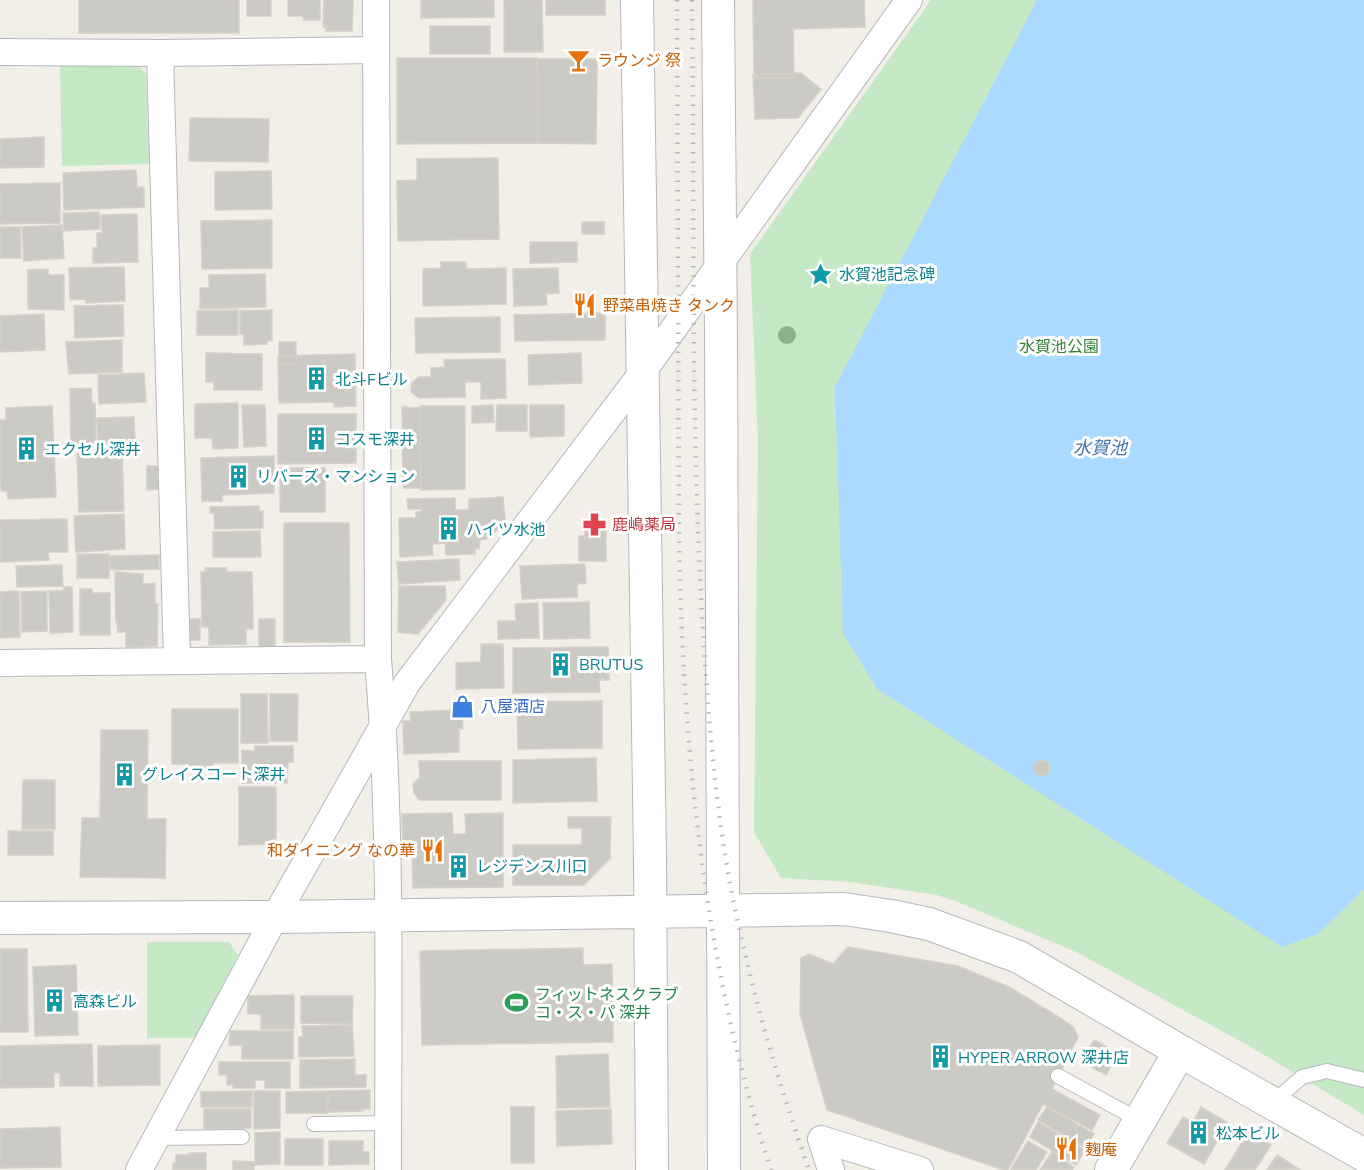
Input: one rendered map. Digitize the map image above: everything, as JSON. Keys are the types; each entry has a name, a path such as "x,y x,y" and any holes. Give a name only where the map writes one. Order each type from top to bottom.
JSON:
{"street":[{"path":"376,0 378,659 384,722 388,915 388,1170"},
{"path":"637,0 652,1170"},
{"path":"718,0 724,1170"},
{"path":"139,1170 275,917 407,683 642,373 909,0"},
{"path":"0,52 160,53 376,50"},
{"path":"160,53 177,661"},
{"path":"0,663 378,659"},
{"path":"0,918 275,917 844,909 891,916 929,924 1019,957 1364,1155"},
{"path":"1111,1170 1180,1051"},
{"path":"831,1170 820,1138 920,1170"}],"lane":[{"path":"1272,1103 1302,1077 1327,1071 1364,1080"},
{"path":"1058,1076 1140,1120"},
{"path":"314,1124 388,1123"},
{"path":"156,1138 242,1137"}],"green space":[{"name":"水賀池","path":"931,0 1364,0 1364,1115 1244,1043 1076,952 958,902 937,895 850,882 781,878 754,832 758,442 750,254"},
{"path":"137,64 146,74 149,164 62,166 60,65"},
{"path":"147,942 229,942 238,955 195,1038 147,1038"}],"water":[{"name":"水賀池","path":"1037,0 1364,0 1364,889 1318,934 1282,947 877,689 843,633 835,387"}],"building":[{"path":"79,0 239,0 239,33 79,33"},
{"path":"247,0 271,0 271,16 247,16"},
{"path":"288,0 320,0 320,20 304,20 303,16 288,16"},
{"path":"324,0 353,0 352,31 326,31 326,27 323,27"},
{"path":"421,0 494,0 494,17 421,18"},
{"path":"504,0 542,0 543,52 504,52"},
{"path":"546,0 605,0 605,15 546,15"},
{"path":"753,0 864,0 865,27 793,29 794,78 754,78"},
{"path":"430,26 490,26 490,54 430,54"},
{"path":"397,58 537,58 538,143 397,144"},
{"path":"538,59 597,59 596,144 538,143"},
{"path":"801,73 821,89 798,118 755,119 753,75"},
{"path":"190,118 269,119 268,162 189,161"},
{"path":"44,137 44,167 0,168 0,139"},
{"path":"498,158 499,239 398,241 397,181 417,180 417,159"},
{"path":"136,170 137,187 144,187 144,207 64,210 63,173"},
{"path":"271,171 272,209 215,210 215,172"},
{"path":"60,183 60,223 0,224 0,184"},
{"path":"99,212 100,229 64,231 63,213"},
{"path":"137,214 138,262 93,263 93,248 97,248 97,233 102,233 101,215"},
{"path":"272,220 272,268 202,269 201,221"},
{"path":"582,222 604,222 604,234 582,234"},
{"path":"62,225 64,258 24,261 22,227"},
{"path":"0,227 20,227 21,258 0,258"},
{"path":"530,242 577,242 577,262 530,263"},
{"path":"441,262 466,262 466,269 506,268 506,304 423,306 423,269 441,268"},
{"path":"124,267 125,301 86,303 86,299 70,300 69,268"},
{"path":"558,268 559,293 546,294 547,305 514,306 513,269"},
{"path":"48,269 48,275 64,275 64,310 28,309 28,270"},
{"path":"265,274 266,307 200,309 200,288 209,288 209,275"},
{"path":"123,305 124,336 75,338 74,306"},
{"path":"238,310 238,335 197,335 197,311"},
{"path":"272,310 272,341 267,341 267,344 244,345 244,334 240,334 240,311"},
{"path":"605,313 605,340 515,341 514,315"},
{"path":"44,314 45,350 0,352 0,316"},
{"path":"500,317 500,352 416,353 415,318"},
{"path":"122,340 122,372 69,374 66,342"},
{"path":"279,342 296,342 296,364 279,365"},
{"path":"206,353 262,354 262,390 214,390 214,382 206,382"},
{"path":"581,353 582,383 529,385 528,355"},
{"name":"北斗Fビル","path":"355,354 356,406 334,407 334,402 279,403 278,356"},
{"path":"505,359 506,398 481,399 481,382 465,382 465,397 419,398 411,392 412,383 419,377 431,377 431,368 445,367 444,360"},
{"path":"144,373 146,402 99,404 98,375"},
{"path":"91,388 92,403 95,403 96,444 88,444 88,448 71,448 70,389"},
{"path":"238,403 238,448 213,449 212,438 195,438 195,404"},
{"path":"242,405 265,405 266,446 244,447"},
{"path":"493,405 494,422 472,423 472,406"},
{"path":"497,405 527,405 527,431 496,431"},
{"path":"530,405 564,405 564,436 530,437"},
{"name":"エクセル深井","path":"52,406 56,497 8,499 7,491 1,491 0,420 6,420 6,408"},
{"path":"420,406 465,406 465,489 421,490"},
{"path":"402,407 420,408 421,488 403,488"},
{"name":"コスモ深井","path":"278,414 356,414 356,463 278,464"},
{"path":"134,417 135,443 98,445 97,418"},
{"path":"122,453 124,511 79,512 77,454"},
{"name":"リバーズ・マンション","path":"274,456 274,493 222,495 222,501 202,501 201,458"},
{"path":"147,466 158,466 159,489 147,490"},
{"path":"280,468 325,468 325,512 280,512"},
{"name":"ハイツ水池","path":"503,497 505,520 490,538 480,540 479,549 475,549 475,554 446,555 445,543 432,544 433,555 400,557 399,518 416,518 416,512 421,512 421,509 408,509 407,499 455,498 455,510 469,510 469,499"},
{"path":"259,506 259,511 263,511 263,528 215,529 214,513 210,513 210,507"},
{"path":"124,514 125,549 76,552 74,516"},
{"path":"67,519 68,552 48,552 49,560 0,562 0,520"},
{"path":"585,521 606,521 606,561 579,561 579,536 585,536"},
{"path":"284,523 349,523 350,642 284,642"},
{"path":"260,531 261,557 213,557 213,532"},
{"path":"77,554 109,554 109,578 77,578"},
{"path":"159,555 159,569 111,570 110,556"},
{"path":"459,559 460,580 399,584 397,562"},
{"path":"585,564 586,583 577,584 577,597 522,599 520,566"},
{"path":"62,565 63,586 17,587 16,566"},
{"path":"205,568 227,568 226,572 252,572 253,629 246,629 246,644 209,645 209,627 202,627 201,572 206,572"},
{"path":"115,572 143,574 143,584 155,583 155,604 158,604 157,646 126,647 126,632 118,632 116,622"},
{"path":"399,586 445,586 446,600 418,634 398,632"},
{"path":"64,587 72,587 73,632 50,633 49,591 64,591"},
{"path":"80,589 92,589 92,593 110,593 110,635 80,635"},
{"path":"19,591 20,637 0,638 0,592"},
{"path":"47,591 47,631 22,632 21,592"},
{"path":"589,602 590,638 544,639 543,603"},
{"path":"538,603 539,638 498,639 498,621 516,621 515,604"},
{"path":"190,619 200,619 200,640 190,640"},
{"path":"259,619 275,619 275,648 259,648"},
{"path":"481,644 503,644 504,688 456,689 456,663 481,662"},
{"name":"BRUTUS","path":"608,647 609,680 599,680 600,692 513,693 513,648"},
{"path":"241,694 267,694 268,743 241,743"},
{"path":"270,694 298,694 297,741 270,741"},
{"path":"602,701 602,748 518,749 517,702"},
{"path":"172,709 238,709 238,763 213,763 212,769 187,770 187,764 172,764"},
{"path":"462,710 463,729 459,729 459,752 404,754 403,721 411,721 410,712"},
{"name":"グレイスコート深井","path":"101,730 148,730 147,819 166,819 165,878 80,877 82,818 100,818"},
{"path":"255,746 293,746 293,762 288,762 287,783 242,783 242,750 255,751"},
{"path":"596,758 597,801 513,803 513,760"},
{"path":"1042,760 1048,762 1050,768 1048,774 1042,776 1036,774 1034,768 1036,762"},
{"path":"419,761 501,761 501,800 419,800 414,793 413,784 420,777"},
{"path":"23,780 55,780 55,829 22,829"},
{"path":"239,787 276,787 276,844 239,845"},
{"name":"レジデンス川口","path":"452,813 453,834 466,834 465,814 503,813 503,887 413,888 412,845 403,846 402,814"},
{"path":"568,817 611,817 610,858 584,885 513,885 513,845 582,845 582,828 568,828"},
{"path":"8,831 53,831 53,855 8,855"},
{"name":"HYPER ARROW 深井店","path":"848,947 958,966 1011,988 1073,1027 1078,1037 1052,1089 1100,1115 1092,1130 1043,1104 1008,1170 1004,1170 827,1110 800,1014 801,958 809,954 833,964"},
{"name":"フィットネスクラブ コ・ス・パ 深井","path":"583,948 583,965 612,964 613,1042 422,1045 420,951"},
{"path":"0,949 27,949 28,1032 0,1032"},
{"name":"高森ビル","path":"76,965 78,1035 35,1036 33,967"},
{"path":"294,995 294,1029 261,1029 261,1014 248,1014 248,996"},
{"path":"301,996 353,996 352,1024 301,1023"},
{"path":"352,1025 354,1056 299,1057 299,1037 303,1037 302,1026"},
{"path":"230,1031 293,1031 293,1059 242,1059 242,1045 229,1045"},
{"path":"1094,1040 1118,1053 1106,1075 1082,1062"},
{"path":"92,1044 93,1086 60,1086 60,1073 54,1073 54,1087 0,1088 0,1046"},
{"path":"160,1045 160,1085 98,1086 98,1046"},
{"path":"608,1054 610,1107 557,1108 556,1056"},
{"path":"355,1059 355,1075 366,1075 366,1087 300,1088 300,1060"},
{"path":"219,1062 290,1062 290,1088 265,1088 265,1080 255,1080 255,1088 233,1088 233,1085 227,1085 227,1075 219,1075"},
{"path":"370,1090 370,1109 328,1112 328,1091"},
{"path":"252,1091 252,1107 201,1107 201,1092"},
{"path":"254,1091 280,1091 280,1128 254,1129"},
{"path":"328,1091 328,1113 286,1113 286,1092"},
{"path":"511,1107 534,1107 534,1163 511,1163"},
{"path":"1047,1107 1094,1134 1086,1148 1038,1120"},
{"name":"松本ビル","path":"1201,1107 1228,1123 1204,1164 1167,1143 1183,1117 1193,1122"},
{"path":"204,1109 251,1109 251,1128 204,1129"},
{"path":"611,1109 612,1144 557,1146 556,1111"},
{"path":"1038,1122 1085,1150 1076,1165 1030,1137"},
{"path":"60,1127 61,1167 0,1168 0,1129"},
{"path":"1249,1131 1271,1145 1255,1170 1225,1170"},
{"path":"280,1132 280,1164 255,1165 255,1133"},
{"path":"285,1139 323,1139 323,1165 285,1165"},
{"path":"329,1141 363,1141 363,1152 369,1152 369,1164 329,1165"},
{"path":"1028,1141 1047,1152 1036,1170 1011,1169"},
{"path":"1052,1152 1074,1167 1072,1170 1040,1170"},
{"path":"189,1153 206,1153 206,1170 173,1170 176,1155 189,1155"},
{"path":"1277,1155 1299,1169 1267,1170"},
{"path":"233,1161 254,1162 254,1170 233,1170"}],"railway":[{"path":"677,0 679,538 681,618 692,778 701,857 729,1015 748,1093 771,1170"},
{"path":"692,0 698,536 712,749 724,850 746,957 785,1099 809,1170"}],"place":[{"name":"ラウンジ 祭","path":"579,60"},
{"name":"水賀池記念碑","path":"821,274"},
{"name":"野菜串焼き タンク","path":"585,305"},
{"name":"北斗Fビル","path":"317,379"},
{"name":"コスモ深井","path":"317,439"},
{"name":"エクセル深井","path":"27,449"},
{"name":"リバーズ・マンション","path":"238,476"},
{"name":"鹿嶋薬局","path":"594,524"},
{"name":"ハイツ水池","path":"448,529"},
{"name":"BRUTUS","path":"561,664"},
{"name":"八屋酒店","path":"463,706"},
{"name":"グレイスコート深井","path":"124,774"},
{"name":"和ダイニング なの華","path":"433,850"},
{"name":"レジデンス川口","path":"458,866"},
{"name":"高森ビル","path":"55,1001"},
{"name":"フィットネスクラブ コ・ス・パ 深井","path":"517,1003"},
{"name":"HYPER ARROW 深井店","path":"940,1057"},
{"name":"松本ビル","path":"1198,1133"},
{"name":"麹庵","path":"1067,1149"}],"park label":[{"name":"水賀池公園","path":"1059,346"}]}
